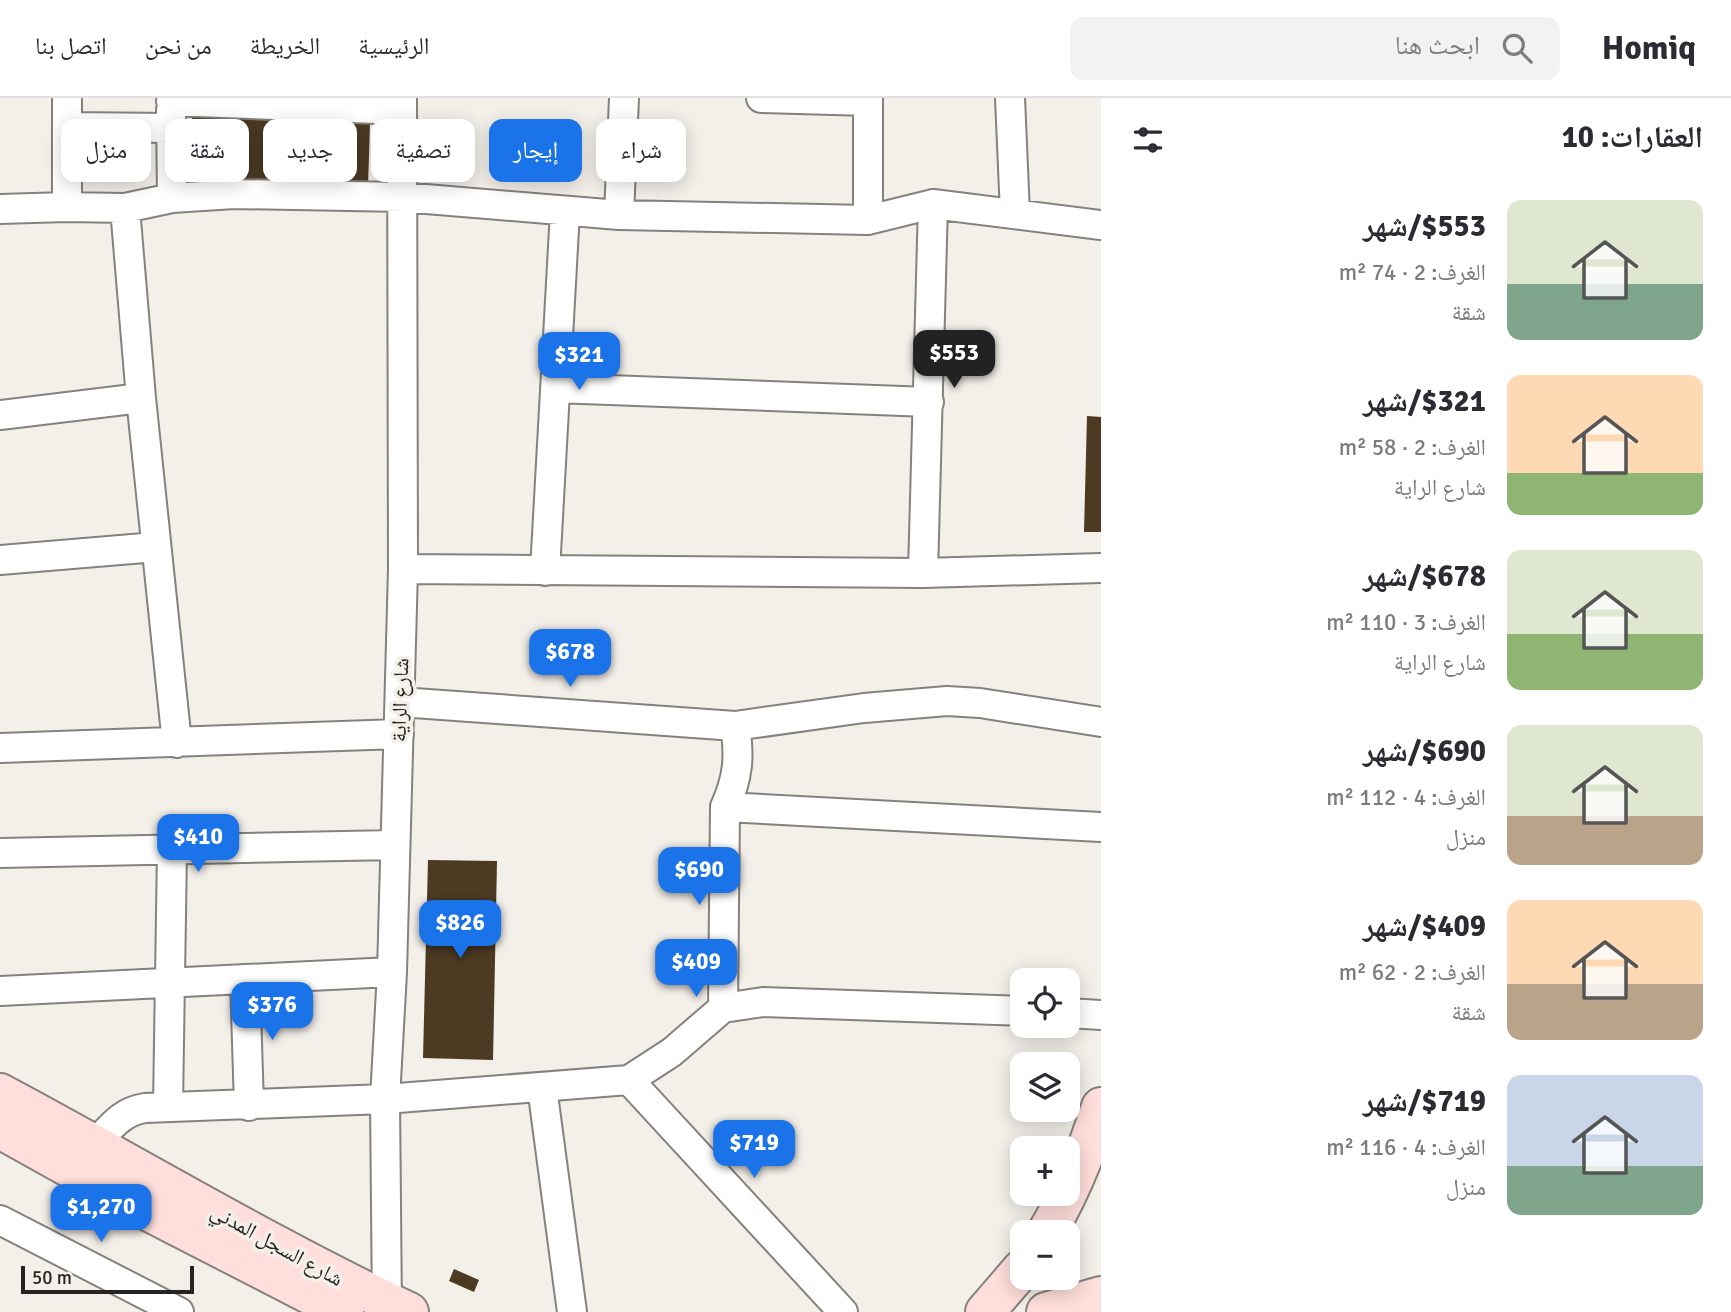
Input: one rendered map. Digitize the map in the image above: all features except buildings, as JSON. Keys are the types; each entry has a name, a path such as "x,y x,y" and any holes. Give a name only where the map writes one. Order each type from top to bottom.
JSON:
{"street":[{"path":"67,98 67,119"},
{"path":"619,215 624,98"},
{"path":"761,98 868,100 868,220"},
{"path":"1010,98 1015,214"},
{"path":"113,119 171,109 402,104"},
{"name":"شارع الراية","path":"394,1309 385,1099 392,972 403,569 402,104"},
{"path":"171,109 172,198"},
{"path":"67,182 67,207"},
{"path":"0,209 125,208 172,198 234,194 402,198 619,215 868,220 933,204 1101,225"},
{"path":"923,573 933,204"},
{"path":"125,208 141,398 177,743"},
{"path":"545,571 565,211"},
{"path":"555,388 929,402"},
{"path":"0,415 141,398"},
{"path":"0,560 156,547"},
{"path":"403,569 923,573 1101,568"},
{"path":"400,702 735,726 864,708 947,701 980,703 1101,722"},
{"path":"723,1008 725,807 735,782 740,753 735,726"},
{"path":"0,748 399,734"},
{"path":"725,807 1101,827"},
{"path":"0,853 394,845"},
{"path":"168,1106 172,850"},
{"path":"0,991 392,972"},
{"path":"245,979 249,1105"},
{"path":"95,1144 116,1122 134,1109 385,1099 629,1080 672,1052 723,1008 763,1002 1010,1010"},
{"path":"1080,1014 1101,1015"},
{"path":"629,1080 843,1312"},
{"path":"542,1087 572,1312"},
{"name":"شارع السجل المدني","path":"0,1093 394,1309"},
{"path":"1054,1220 1084,1158 1101,1107"},
{"name":"شارع السجل المدني","path":"0,1129 138,1206 344,1312"},
{"path":"0,1220 179,1312"},
{"path":"985,1312 1010,1283"},
{"path":"1046,1312 1101,1296"}]}
